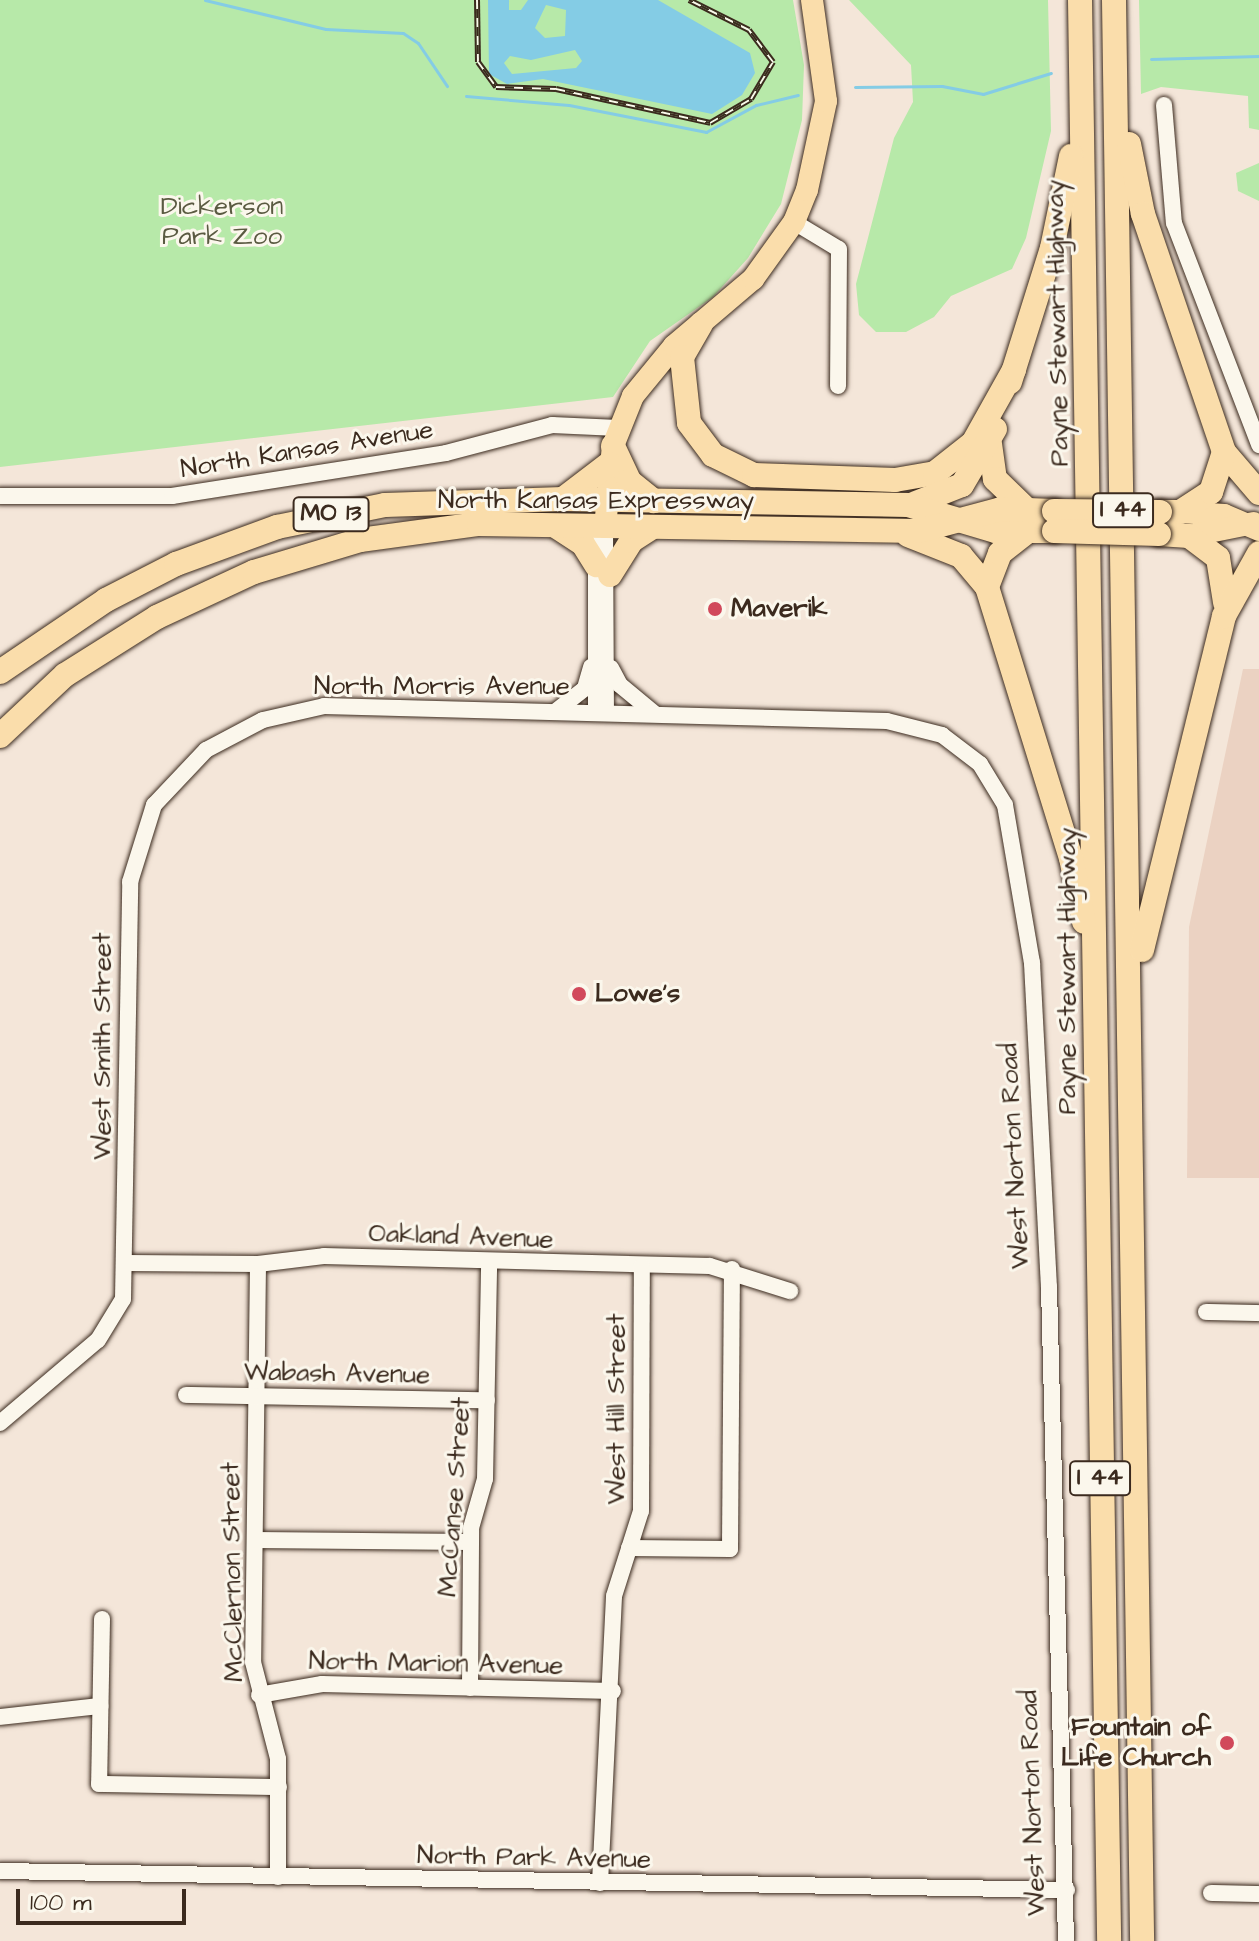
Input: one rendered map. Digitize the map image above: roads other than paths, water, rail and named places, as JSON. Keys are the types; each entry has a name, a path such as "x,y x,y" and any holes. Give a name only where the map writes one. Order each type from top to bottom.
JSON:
{"highway":[{"name":"Payne Stewart Highway","path":"1080,0 1098,1016 1109,1941"},
{"name":"I 44","path":"1114,0 1131,1019 1128,1248 1142,1941"},
{"path":"1116,54 1143,214 1224,452 1259,493"},
{"path":"908,505 962,485 990,444 1064,201 1082,70"},
{"path":"701,324 682,357 689,423 713,455 754,475 895,480 935,473 973,443 1014,370"},
{"path":"987,587 1000,553 1026,520 995,479 990,444"},
{"path":"563,499 613,446 629,481 654,501"},
{"path":"1167,519 1211,492 1224,452"},
{"name":"North Kansas Expressway","path":"0,672 79,618 176,564 304,521 408,503 605,499 908,505 965,519"},
{"name":"North Kansas Expressway","path":"0,736 65,675 180,604 306,554 433,528 894,529 965,519 1167,519 1189,536"},
{"path":"555,526 583,544 603,570 631,541 651,528"},
{"path":"894,529 961,556 987,587 1071,858 1098,1016"},
{"path":"1189,536 1222,566 1224,616"},
{"path":"1131,1019 1156,872 1224,616 1259,553"}],"main road":[{"path":"605,527 605,499 613,446 650,371 753,279 794,222 818,158 826,101 812,0"},
{"name":"North Kansas Expressway","path":"1167,519 1256,525"},
{"name":"North Kansas Expressway","path":"1189,536 1256,525"}],"street":[{"path":"1164,105 1174,223 1259,445"},
{"path":"794,222 839,249 838,386"},
{"name":"North Kansas Avenue","path":"0,496 123,499 446,453 552,425 613,446"},
{"path":"601,713 597,650 605,527"},
{"path":"601,713 611,666 603,570"},
{"path":"556,711 585,688 597,650"},
{"path":"611,666 620,685 655,714"},
{"name":"North Morris Avenue","path":"141,831 192,761 279,715 324,706 601,713"},
{"name":"West Norton Road","path":"601,713 921,727 971,754 1005,805 1027,922 1039,1056 1067,1890 1066,1941"},
{"name":"West Smith Street","path":"0,1423 106,1332 123,1299 127,1263 127,927 141,831"},
{"name":"Oakland Avenue","path":"127,1263 258,1264 324,1256 732,1269 790,1291"},
{"name":"McCanse Street","path":"470,1688 470,1542 485,1479 489,1262"},
{"name":"McClernon Street","path":"258,1264 255,1540 259,1695 279,1787 278,1877"},
{"name":"West Hill Street","path":"600,1883 602,1768 613,1691 614,1596 642,1501 642,1266"},
{"path":"629,1548 730,1549 732,1269"},
{"path":"1206,1312 1259,1313"},
{"name":"Wabash Avenue","path":"186,1395 487,1400"},
{"path":"255,1540 470,1542"},
{"path":"102,1619 99,1784 279,1787"},
{"name":"North Marion Avenue","path":"259,1695 322,1684 613,1691"},
{"path":"0,1717 100,1706"},
{"name":"North Park Avenue","path":"0,1871 1067,1890"},
{"path":"1211,1893 1259,1894"}],"water":[{"path":"488,0 509,0 509,10 521,10 528,0 658,0 750,53 755,73 742,95 712,114 543,79 507,84 489,74","holes":["546,5 566,10 565,36 545,38 535,28","575,50 582,61 576,68 512,74 504,63 510,56 531,60"]}],"waterway":[{"path":"205,0 326,29 403,33 418,43 447,86"},
{"path":"1151,59 1259,56"},
{"path":"855,87 942,86 983,94 1051,73"},
{"path":"466,96 569,105 706,132 756,105 798,95"}],"railway":[{"path":"477,0 478,62 496,87 556,89 710,123 751,99 773,62 749,30 689,0"}],"place":[{"name":"Maverik","path":"715,609"},
{"name":"Lowe's","path":"579,994"},
{"name":"Fountain of Life Church","path":"1227,1743"}],"park label":[{"name":"Dickerson Park Zoo","path":"222,222"}]}
